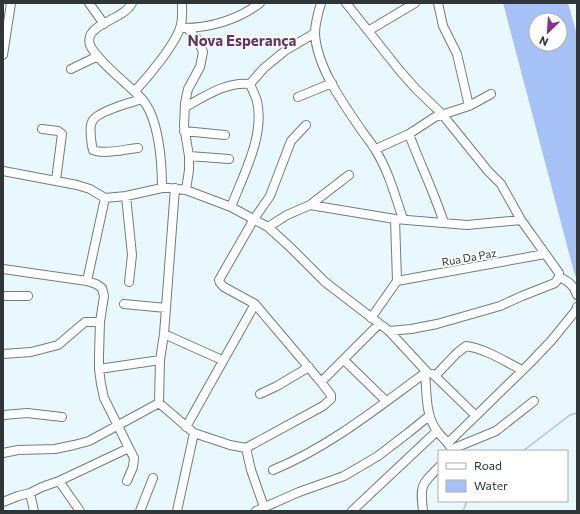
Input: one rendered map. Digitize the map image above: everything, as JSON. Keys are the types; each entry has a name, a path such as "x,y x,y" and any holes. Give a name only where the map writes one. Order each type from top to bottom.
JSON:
{"street":[{"path":"3,55 5,33 11,3"},
{"path":"89,3 104,24"},
{"path":"132,3 125,12 104,24 92,34 89,41 91,47 98,56 135,91 149,110 156,132 162,160 162,188"},
{"path":"182,3 184,28 197,39 203,52 200,67 188,89 185,108 184,130 189,156 189,170 186,190"},
{"path":"135,91 184,28 211,24 237,17 251,10 260,3"},
{"path":"321,3 315,33 322,62 350,112 376,149 385,166 399,219 397,281 372,318"},
{"path":"346,3 416,89 442,114 488,171 501,184 520,220 559,273 559,277 555,283 500,306 437,324 389,331"},
{"path":"368,31 415,3"},
{"path":"438,3 443,26 457,54 469,106"},
{"path":"250,84 264,68 286,50 315,33"},
{"path":"71,69 98,56"},
{"path":"298,97 332,82"},
{"path":"185,108 229,86 240,83 250,84"},
{"path":"231,207 256,141 258,109 250,84"},
{"path":"376,149 409,134 435,117 469,106 491,94"},
{"path":"138,148 96,152 93,150 92,146 91,126 92,122 98,115 142,99"},
{"path":"175,188 164,334 160,360 159,403 194,433 230,445 246,448 323,406 330,401 331,396 309,367 255,304 224,287 219,280 254,219 270,196 288,145 292,138 306,125"},
{"path":"42,129 58,131 62,134 56,180"},
{"path":"184,130 225,135"},
{"path":"409,134 430,184 444,223"},
{"path":"189,156 229,159"},
{"path":"3,171 56,180 90,189 105,198 126,196 162,188 175,188 186,190 231,207 268,227 325,282 389,331 426,373 435,376 476,416"},
{"path":"268,227 287,215 310,205 349,175"},
{"path":"126,196 132,255 128,282"},
{"path":"87,281 105,198"},
{"path":"310,205 399,219 467,225 520,220"},
{"name":"Rua Da Paz","path":"397,281 545,254"},
{"path":"3,269 87,281 100,285 104,291 100,322 98,369 104,398 134,458 127,482"},
{"path":"559,277 575,287 577,295"},
{"path":"3,296 28,296"},
{"path":"124,304 166,308"},
{"path":"186,427 222,360 255,304"},
{"path":"451,448 476,416 551,341 577,309 577,307"},
{"path":"3,354 31,352 58,346 85,322 100,322"},
{"path":"321,382 379,324"},
{"path":"164,334 222,360"},
{"path":"435,376 457,352 466,346 490,354 522,370"},
{"path":"98,369 160,360"},
{"path":"344,360 386,401"},
{"path":"260,394 309,367"},
{"path":"273,470 299,458 338,435 426,373"},
{"path":"426,373 429,416 437,431 451,448"},
{"path":"451,448 496,431 534,401"},
{"path":"3,454 18,450 55,449 88,441 159,403"},
{"path":"3,415 27,413 62,417"},
{"path":"256,511 299,492 344,476 378,456 429,416"},
{"path":"352,511 437,431"},
{"path":"177,511 194,433"},
{"path":"3,502 59,481 129,448"},
{"path":"246,448 251,470 264,507"},
{"path":"422,511 422,488 438,468"},
{"path":"140,511 153,478"},
{"path":"59,481 80,511"},
{"path":"30,493 34,511"}],"water":[{"path":"503,3 568,3 577,35 577,280"}],"waterway":[{"path":"524,450 570,415 577,413"},
{"path":"463,511 467,502"}],"district":[{"name":"Nova Esperança","path":"242,40"}]}
